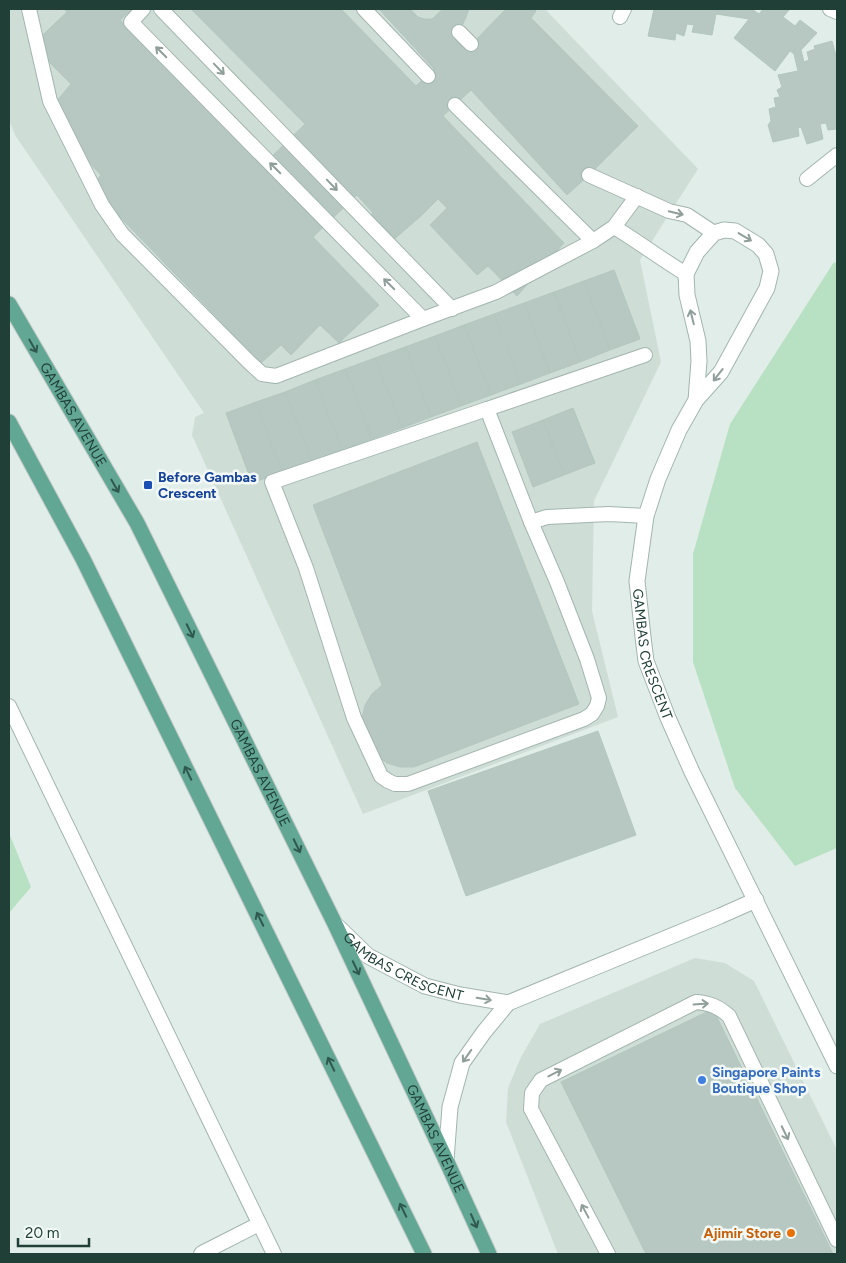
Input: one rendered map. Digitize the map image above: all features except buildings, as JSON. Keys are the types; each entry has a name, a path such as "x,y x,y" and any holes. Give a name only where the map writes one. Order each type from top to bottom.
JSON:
{"main road":[{"name":"GAMBAS AVENUE","path":"9,304 137,523 335,924 489,1254"},
{"path":"9,422 83,559 424,1254"}],"street":[{"name":"GAMBAS CRESCENT","path":"714,233 724,230 735,231 758,245 766,254 771,271 767,288 720,372 696,400 679,430 658,479 646,516 637,581 646,661 692,772 837,1066"},
{"path":"686,274 697,252 714,233"},
{"name":"GAMBAS CRESCENT","path":"686,274 687,294 698,340 700,361 696,400"},
{"path":"446,1160 450,1107 462,1063 484,1032 508,1004 756,900"},
{"name":"GAMBAS CRESCENT","path":"335,924 368,956 425,986 508,1004"}],"lane":[{"path":"29,9 50,101 102,205 122,234 262,374 276,376 423,318 496,292 593,241 614,227 637,196"},
{"path":"143,9 131,22 423,318"},
{"path":"161,9 452,309"},
{"path":"364,9 428,76"},
{"path":"830,9 837,12"},
{"path":"459,32 471,44"},
{"path":"455,105 593,241"},
{"path":"807,179 837,155"},
{"path":"589,175 669,211 687,216 714,233"},
{"path":"614,227 686,274"},
{"path":"487,409 530,522 557,582 587,659 599,698 592,714 584,719 408,784 395,784 381,776 354,718 306,568 272,482 645,355"},
{"path":"530,522 547,517 609,514 646,516"},
{"path":"9,706 274,1254"},
{"path":"608,1254 531,1109 532,1093 541,1080 696,1002 708,1003 721,1009 728,1016 837,1240"},
{"path":"202,1254 259,1224"}],"shaded area":[{"path":"9,9 545,9 698,169 640,260 661,362 594,501 592,611 618,717 363,814 192,435 195,417 204,413 15,135 9,120"},
{"path":"695,958 725,963 754,981 837,1150 837,1254 558,1254 506,1122 508,1088 521,1057 540,1024"}],"green space":[{"path":"834,262 837,264 837,848 795,866 735,788 693,662 693,554 730,424"},
{"path":"9,833 31,887 9,913"}],"place":[{"name":"Before Gambas Crescent","path":"148,485"},
{"name":"Singapore Paints Boutique Shop","path":"702,1080"},
{"name":"Ajimir Store","path":"791,1233"}]}
